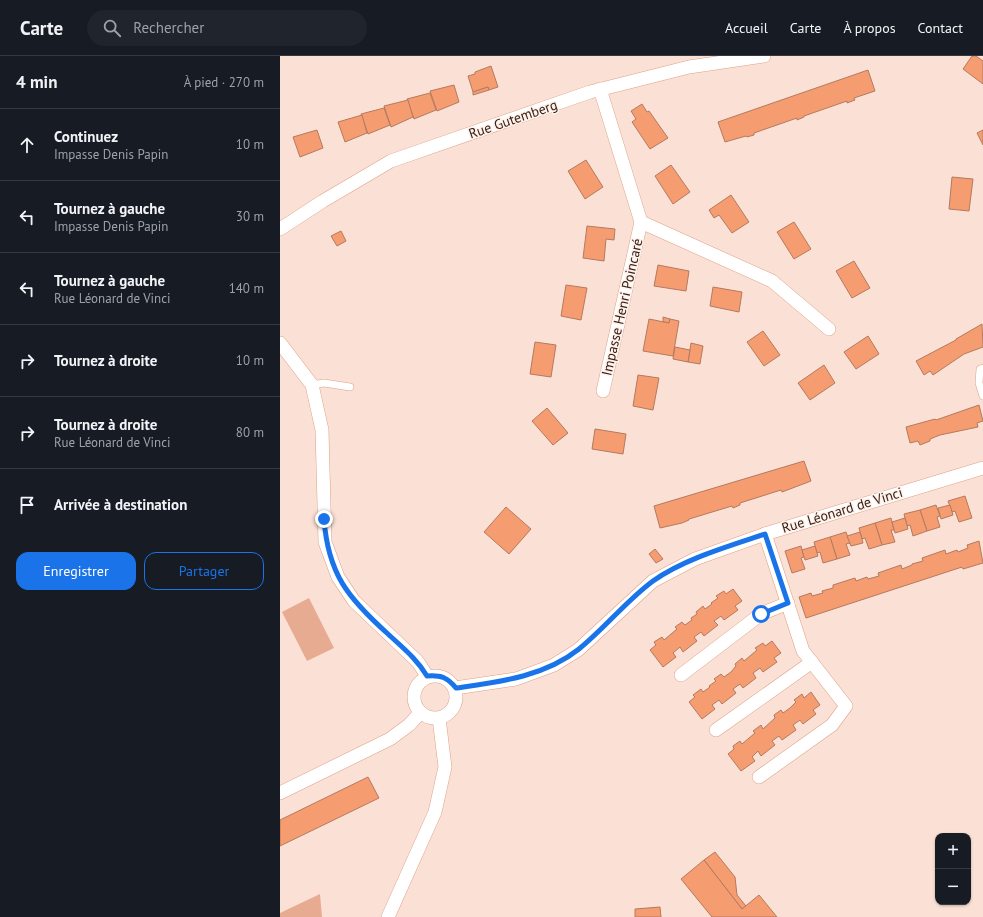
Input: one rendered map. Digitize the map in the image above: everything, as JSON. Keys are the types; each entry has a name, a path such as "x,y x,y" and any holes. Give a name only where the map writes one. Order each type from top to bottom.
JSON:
{"street":[{"name":"Rue Gutemberg","path":"280,229 323,201 391,161 600,89 689,67 764,56"},
{"name":"Impasse Henri Poincaré","path":"600,89 641,222 603,391"},
{"name":"Impasse Henri Poincaré","path":"641,222 772,281 829,329"},
{"path":"280,343 312,385 322,430 325,542 338,577 354,601 418,662 427,676"},
{"name":"Rue Léonard de Vinci","path":"456,688 516,679 554,665 578,650 653,581 695,559 765,534 983,468"},
{"path":"759,777 832,725 846,706 803,651 765,534"},
{"path":"681,675 761,614 788,603"},
{"path":"716,730 812,662"},
{"path":"438,675 449,679 456,688 456,701 450,712 439,718 429,718 420,713 414,704 414,693 418,683 427,676 438,675"},
{"path":"280,793 390,739 409,725 420,713"},
{"path":"388,917 435,812 445,767 439,718"}],"lane":[{"path":"983,368 980,369 979,383 983,396"},
{"path":"312,385 324,383 350,387"}],"shaded area":[{"path":"309,598 334,648 307,661 282,612"},
{"path":"320,894 322,917 280,917 280,913"}],"building":[{"path":"972,56 976,56 983,61 983,84 963,69"},
{"path":"491,66 498,87 489,90 488,87 473,92 468,76"},
{"path":"868,70 875,91 854,98 855,100 847,103 847,101 804,116 797,120 797,118 754,133 754,135 725,142 718,122"},
{"path":"454,85 459,102 437,111 430,91"},
{"path":"488,87 489,90 473,95 473,92"},
{"path":"430,93 436,110 414,119 407,99"},
{"path":"408,100 413,117 391,127 384,106"},
{"path":"642,104 647,112 649,111 668,138 650,149 632,122 636,119 631,111"},
{"path":"384,108 390,125 368,134 361,114"},
{"path":"362,115 367,133 345,142 338,122"},
{"path":"317,130 323,148 300,157 293,137"},
{"path":"983,130 983,145 977,133"},
{"path":"586,160 603,187 585,199 568,171"},
{"path":"671,165 690,192 673,204 655,176"},
{"path":"952,177 973,179 969,211 949,209"},
{"path":"731,195 749,222 732,233 719,215 714,218 709,210"},
{"path":"794,222 811,249 794,259 777,232"},
{"path":"587,226 615,229 614,240 606,239 604,261 583,258"},
{"path":"341,231 346,241 337,246 331,236"},
{"path":"854,261 870,288 852,298 836,271"},
{"path":"658,265 689,271 686,291 654,286"},
{"path":"566,285 587,288 581,320 561,316"},
{"path":"713,287 742,292 739,312 710,306"},
{"path":"663,317 670,319 669,323 663,322"},
{"path":"649,319 669,323 670,319 679,321 673,356 643,351"},
{"path":"982,324 983,347 964,354 933,375 930,371 924,375 916,361 956,340"},
{"path":"763,331 780,355 764,366 747,342"},
{"path":"868,336 879,354 856,369 844,352"},
{"path":"535,342 556,345 551,377 530,374"},
{"path":"691,343 703,346 700,364 688,362"},
{"path":"675,347 690,350 688,362 673,359"},
{"path":"824,365 835,383 810,400 798,383"},
{"path":"638,375 659,378 653,410 633,406"},
{"path":"979,405 983,421 977,423 978,427 940,435 920,445 918,441 910,443 906,427 935,419 936,420"},
{"path":"547,408 568,433 553,445 532,421"},
{"path":"595,429 626,434 623,454 592,449"},
{"path":"804,461 811,481 782,492 781,490 740,503 740,505 733,508 732,506 689,519 682,523 660,528 654,506"},
{"path":"965,496 972,518 959,522 955,511 952,512 948,501"},
{"path":"936,505 940,516 937,517 940,527 927,531 920,510"},
{"path":"950,505 953,515 941,519 938,508"},
{"path":"506,507 531,529 509,554 484,532"},
{"path":"920,510 927,531 913,536 910,525 907,526 904,514"},
{"path":"891,518 894,530 891,530 895,542 882,545 875,523"},
{"path":"905,518 908,529 895,533 892,522"},
{"path":"875,523 882,545 869,549 865,538 862,539 859,528"},
{"path":"846,532 850,543 846,544 850,555 837,559 830,537"},
{"path":"860,532 863,543 851,546 847,536"},
{"path":"830,537 837,559 823,563 820,552 817,553 814,542"},
{"path":"979,541 983,563 963,569 962,567 806,618 799,597 811,593 812,596 823,593 822,591 833,588 833,585 855,578 856,581 867,577 868,579 879,576 878,573 901,565 902,569 923,561 922,558 945,550 946,554 957,550 958,552 968,548 967,545"},
{"path":"801,546 804,557 801,558 805,569 792,573 785,551"},
{"path":"815,546 818,556 805,560 802,550"},
{"path":"655,549 663,559 656,563 649,554"},
{"path":"733,589 742,601 735,606 738,610 724,620 721,616 714,621 718,625 704,636 701,632 694,637 697,641 683,652 680,647 673,653 676,657 663,667 650,650 656,645 654,642 662,637 664,640 677,629 675,627 682,622 685,625 692,620 691,618 697,614 696,612 703,606 705,609 712,604 711,603 718,598 716,596 724,591 726,594"},
{"path":"772,641 781,653 774,658 777,662 763,672 760,668 753,673 756,678 743,688 740,684 733,689 736,693 722,704 719,700 712,705 715,709 702,719 689,702 695,697 693,695 701,689 703,692 710,687 709,686 716,681 714,679 721,674 724,677 731,672 736,666 735,664 742,658 744,661 757,650 755,648 763,643 765,646"},
{"path":"811,692 820,705 813,710 816,714 803,724 800,720 793,725 796,730 782,740 779,736 772,741 775,745 761,756 758,751 752,757 755,761 741,771 728,754 734,749 733,746 740,741 742,744 755,733 753,731 761,725 763,729 775,718 774,715 781,710 783,713 790,708 796,702 794,700 802,694 804,698"},
{"path":"368,777 379,798 280,846 280,820"},
{"path":"715,852 735,877 737,895 746,906 742,909 704,860"},
{"path":"704,860 742,909 759,895 777,917 712,917 681,879"},
{"path":"660,907 661,917 635,917 635,909"}],"route":[{"path":"324,519 325,542 332,563 338,577 354,601 418,662 427,676 438,675 449,679 456,688 516,679 554,665 578,650 653,581 695,559 765,534 788,603 761,614"}]}
